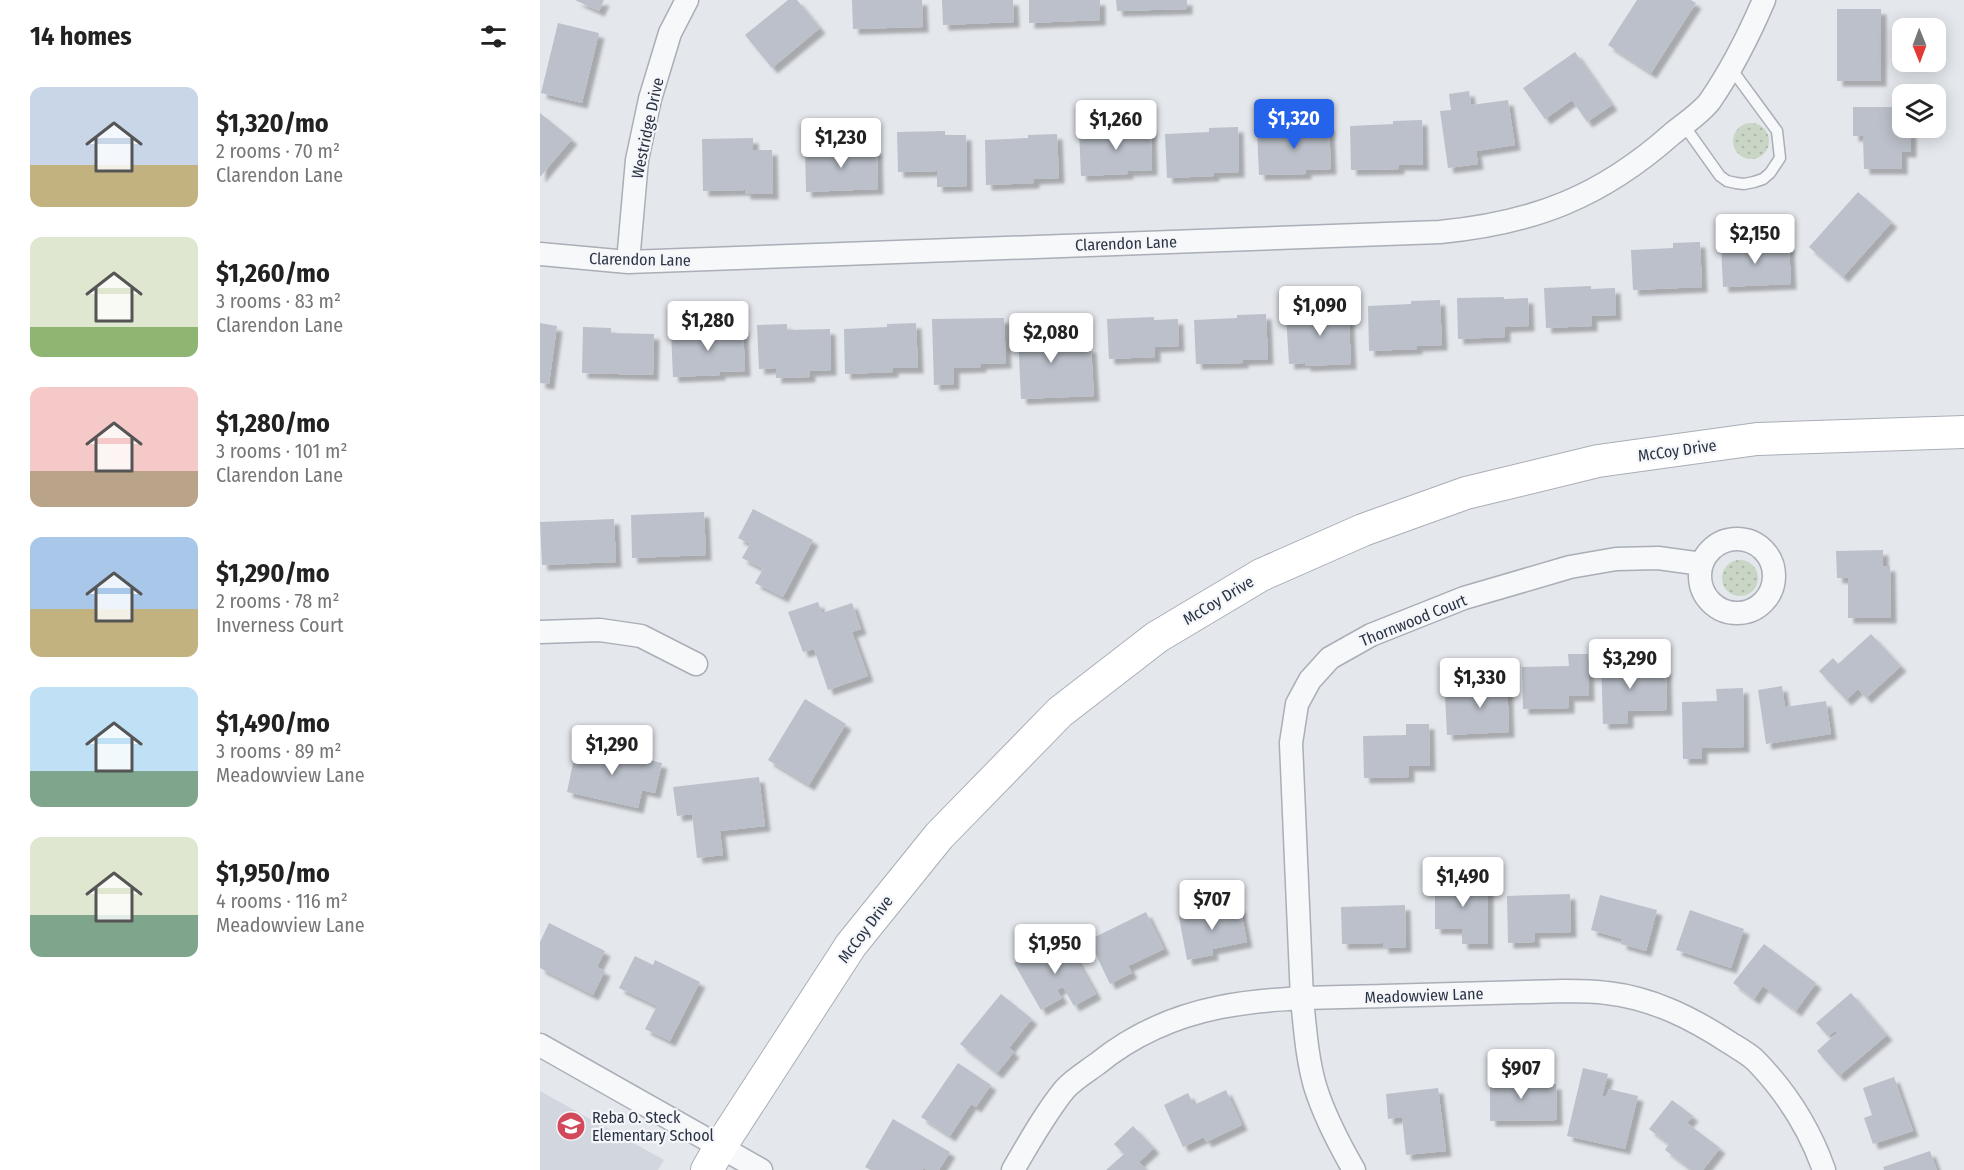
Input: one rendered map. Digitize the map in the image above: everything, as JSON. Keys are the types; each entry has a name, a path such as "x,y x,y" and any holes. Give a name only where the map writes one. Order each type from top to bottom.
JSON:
{"street":[{"name":"Westridge Drive","path":"628,262 637,160 650,99 670,33 687,0"},
{"name":"Clarendon Lane","path":"540,254 628,262 1440,231 1502,224 1578,199 1626,172 1648,155 1708,103 1746,41 1764,0"},
{"name":"McCoy Drive","path":"714,1158 851,945 939,836 1060,712 1157,637 1260,575 1363,530 1466,493 1598,461 1757,439 1964,432"},
{"name":"Thornwood Court","path":"1354,1170 1333,1129 1316,1086 1306,1038 1302,999 1291,743 1297,704 1310,681 1330,658 1381,631 1464,598 1570,567 1616,559 1658,558 1702,564"},
{"path":"540,632 600,630 641,636 696,663"},
{"name":"Meadowview Lane","path":"1013,1170 1028,1143 1066,1088 1112,1052 1161,1023 1214,1007 1246,1003 1302,999 1565,991 1606,992 1672,1009 1706,1027 1755,1060 1800,1118 1824,1170"},
{"path":"540,1046 714,1158 761,1170"}],"lane":[{"path":"1683,124 1720,176 1727,181 1744,184 1763,179 1770,173 1780,158 1777,131 1730,67"}],"shaded area":[{"name":"Reba O. Steck Elementary School","path":"540,1091 664,1160 658,1170 540,1170"}],"green space":[{"path":"1751,123 1763,129 1769,141 1763,153 1751,159 1739,153 1733,141 1739,129"},
{"path":"1740,560 1753,565 1758,578 1753,591 1740,596 1727,591 1722,578 1727,565"}],"building":[{"path":"575,0 604,0 599,11"},
{"path":"788,0 797,0 820,28 772,68 745,35"},
{"path":"852,0 922,0 923,27 853,29"},
{"path":"942,0 1013,0 1014,22 943,25"},
{"path":"1029,0 1100,0 1100,20 1029,23"},
{"path":"1116,0 1187,0 1187,9 1117,11"},
{"path":"1637,0 1691,0 1696,3 1651,73 1608,45"},
{"path":"1837,9 1881,9 1881,81 1837,81"},
{"path":"558,23 599,33 582,103 541,93"},
{"path":"1575,52 1612,105 1587,122 1572,100 1545,119 1523,88"},
{"path":"1469,91 1471,105 1508,100 1515,145 1476,151 1478,164 1448,168 1440,111 1451,110 1449,94"},
{"path":"1853,107 1892,107 1892,138 1911,138 1911,152 1902,152 1902,169 1864,169 1863,136 1853,136"},
{"path":"540,113 572,139 540,177"},
{"path":"1422,120 1423,165 1399,165 1399,169 1351,170 1350,126"},
{"path":"1151,125 1152,170 1128,171 1128,174 1081,176 1079,131"},
{"path":"1300,125 1329,125 1331,169 1306,170 1306,174 1259,175 1257,131 1301,129"},
{"path":"1238,127 1239,172 1214,173 1214,176 1167,178 1165,134 1209,132 1209,128"},
{"path":"945,131 945,135 966,135 967,186 937,187 937,171 898,172 897,132"},
{"path":"1057,134 1059,178 1034,179 1034,183 986,185 985,140"},
{"path":"753,138 753,150 772,150 773,194 745,194 745,190 703,191 702,139"},
{"path":"852,146 852,150 877,149 878,189 806,192 805,147"},
{"path":"1858,192 1892,222 1843,277 1809,247"},
{"path":"1700,242 1702,287 1633,290 1631,250 1673,248 1673,243"},
{"path":"1748,242 1748,246 1789,245 1791,284 1723,287 1721,243"},
{"path":"1591,286 1591,289 1615,288 1616,315 1592,316 1592,326 1546,328 1544,288"},
{"path":"1504,297 1504,299 1528,298 1529,326 1505,327 1505,337 1458,339 1457,298"},
{"path":"1440,300 1442,345 1417,346 1417,349 1369,351 1368,306"},
{"path":"1348,303 1351,364 1305,366 1305,363 1289,364 1286,315 1318,314 1318,305"},
{"path":"1047,314 1048,349 1091,347 1094,396 1021,399 1017,315"},
{"path":"1266,314 1268,359 1243,360 1243,363 1196,364 1194,320"},
{"path":"1154,317 1154,320 1178,319 1179,346 1155,347 1155,357 1109,359 1107,319"},
{"path":"1004,318 1006,363 954,368 954,384 934,385 932,319"},
{"path":"540,323 557,326 549,384 540,383"},
{"path":"916,323 918,368 893,368 893,372 845,374 844,329"},
{"path":"787,324 787,330 830,329 831,370 810,371 810,377 776,378 776,368 759,369 757,325"},
{"path":"743,326 745,371 720,372 720,375 673,377 671,332 714,331 714,328"},
{"path":"583,327 611,328 611,333 654,334 653,375 582,373"},
{"path":"753,509 813,540 783,597 755,583 763,569 742,558 750,544 738,538"},
{"path":"704,512 706,555 632,558 631,515"},
{"path":"614,519 616,562 542,565 540,522"},
{"path":"1883,550 1883,566 1890,566 1891,618 1848,618 1848,578 1837,578 1836,551"},
{"path":"818,602 822,613 852,603 861,629 852,632 868,676 828,690 814,649 803,652 788,612"},
{"path":"1871,634 1901,666 1866,698 1858,689 1846,700 1819,671 1833,658 1838,664"},
{"path":"1568,654 1588,654 1589,696 1569,696 1569,708 1523,709 1522,667 1569,666"},
{"path":"1626,657 1626,671 1666,669 1667,710 1628,711 1628,723 1603,724 1601,658"},
{"path":"1507,677 1509,732 1447,735 1445,695 1479,694 1479,678"},
{"path":"1782,686 1785,707 1826,701 1831,734 1766,744 1758,690"},
{"path":"1743,688 1744,747 1702,748 1702,759 1683,759 1682,702 1717,701 1716,689"},
{"path":"805,699 846,724 809,785 768,760"},
{"path":"1406,724 1429,724 1430,766 1409,766 1409,777 1364,778 1363,736 1406,735"},
{"path":"577,744 662,763 655,793 642,790 638,808 567,792"},
{"path":"759,777 765,826 720,831 723,855 697,858 692,814 677,816 673,787"},
{"path":"1435,879 1488,879 1488,944 1462,944 1462,929 1435,929"},
{"path":"1570,894 1571,932 1534,933 1535,942 1508,943 1507,896"},
{"path":"1600,895 1657,910 1646,951 1621,944 1622,939 1591,930"},
{"path":"1405,905 1406,947 1383,948 1383,943 1342,944 1341,907"},
{"path":"1240,906 1247,942 1212,949 1213,955 1187,960 1179,917"},
{"path":"1690,910 1744,929 1731,968 1676,950"},
{"path":"1146,912 1164,949 1128,966 1132,973 1110,984 1089,940"},
{"path":"549,923 605,951 597,967 605,971 593,995 540,968 540,942"},
{"path":"1063,936 1096,994 1074,1006 1063,987 1057,990 1062,998 1041,1010 1014,963"},
{"path":"1764,944 1816,983 1796,1011 1763,986 1754,999 1733,983"},
{"path":"635,956 653,965 655,960 700,982 670,1041 645,1029 657,1006 619,988"},
{"path":"1851,993 1887,1035 1839,1076 1817,1051 1837,1033 1835,1031 1828,1036 1816,1023"},
{"path":"1001,994 1032,1019 1009,1048 1014,1052 997,1073 960,1044"},
{"path":"958,1063 991,1085 976,1107 971,1104 950,1136 921,1117"},
{"path":"1583,1068 1608,1074 1602,1096 1606,1097 1609,1089 1638,1096 1625,1149 1567,1136"},
{"path":"1490,1074 1514,1074 1514,1085 1556,1084 1557,1120 1490,1121"},
{"path":"1894,1077 1913,1131 1873,1144 1864,1118 1872,1115 1863,1088"},
{"path":"1438,1088 1446,1151 1406,1155 1402,1117 1388,1119 1386,1094"},
{"path":"1226,1090 1242,1125 1206,1142 1204,1137 1183,1147 1164,1105 1188,1093 1194,1105"},
{"path":"1672,1100 1693,1116 1687,1123 1720,1148 1703,1170 1692,1170 1665,1150 1669,1144 1649,1129"},
{"path":"893,1119 950,1152 939,1170 924,1168 922,1170 871,1170 865,1167"},
{"path":"1133,1126 1154,1148 1139,1162 1147,1170 1106,1170 1124,1154 1114,1144"},
{"path":"1930,1151 1937,1170 1884,1170 1883,1167"}],"place":[{"name":"Reba O. Steck Elementary School","path":"571,1126"}]}
